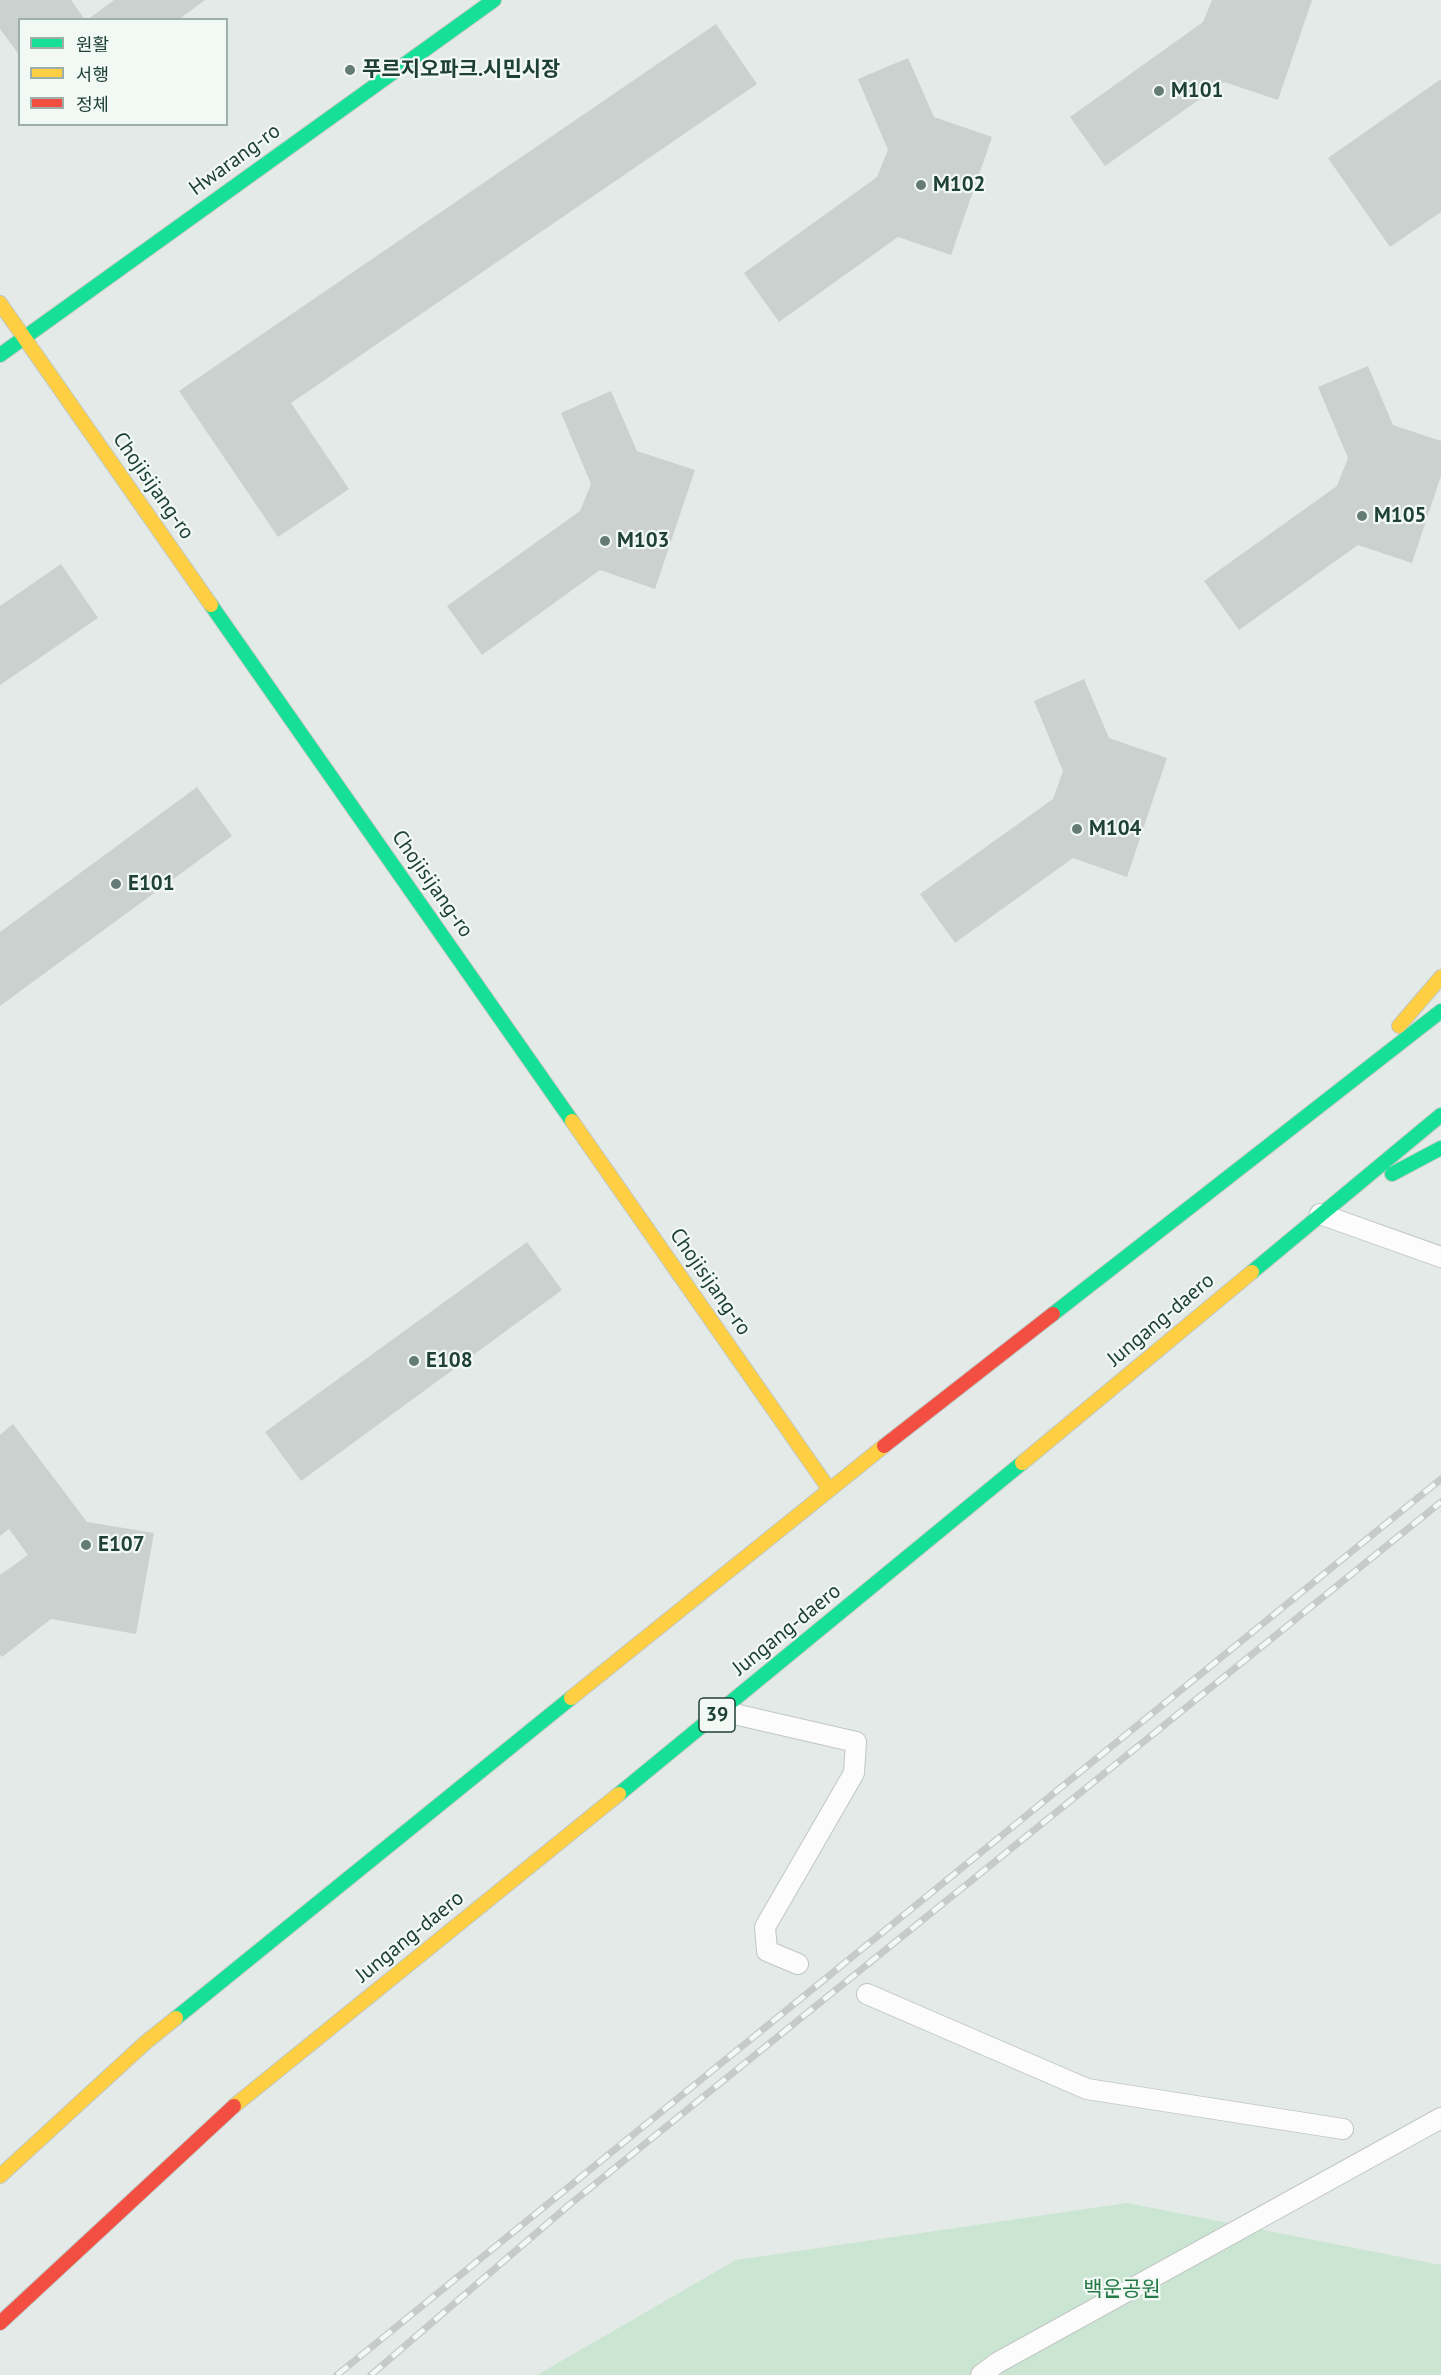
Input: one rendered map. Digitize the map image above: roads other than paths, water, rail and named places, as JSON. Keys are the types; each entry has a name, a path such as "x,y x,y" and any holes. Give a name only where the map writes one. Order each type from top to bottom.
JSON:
{"main road":[{"name":"Hwarang-ro","path":"0,355 494,0"},
{"name":"Chojisijang-ro","path":"0,303 829,1489"},
{"path":"1351,1081 1441,978"},
{"path":"0,2176 145,2043 829,1489 1441,1011"},
{"name":"Jungang-daero","path":"0,2323 216,2121 900,1565 1441,1115"},
{"path":"1320,1214 1441,1148"}],"lane":[{"path":"1320,1214 1441,1257"},
{"path":"721,1711 856,1742 854,1773 765,1927 767,1951 798,1964"},
{"path":"867,1994 1087,2089 1343,2129"},
{"path":"981,2375 997,2363 1441,2118"}],"railway":[{"path":"337,2375 1441,1479"},
{"path":"371,2375 569,2205 1441,1502"}],"place":[{"name":"푸르지오파크.시민시장","path":"350,70"},
{"name":"M101","path":"1159,91"},
{"name":"M102","path":"921,185"},
{"name":"M105","path":"1362,516"},
{"name":"M103","path":"605,541"},
{"name":"M104","path":"1077,829"},
{"name":"E101","path":"116,884"},
{"name":"E108","path":"414,1361"},
{"name":"E107","path":"86,1545"}],"park label":[{"name":"백운공원","path":"1122,2290"}]}
